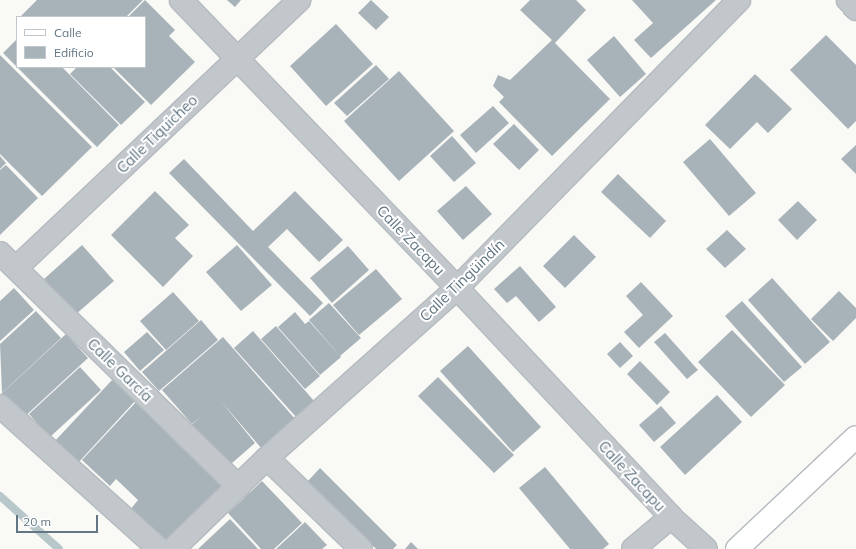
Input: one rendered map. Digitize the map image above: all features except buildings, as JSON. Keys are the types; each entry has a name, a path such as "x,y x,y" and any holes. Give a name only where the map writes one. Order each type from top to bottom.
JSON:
{"main road":[{"path":"737,549 856,437"}],"street":[{"name":"Calle Zacapu","path":"181,0 457,288 671,517 706,549"},
{"name":"Calle Tiquicheo","path":"16,268 236,58 299,0"},
{"name":"Calle Tingüindín","path":"173,549 239,487 267,458 457,288 739,0"},
{"path":"848,0 856,9"},
{"name":"Calle García","path":"0,253 239,487"},
{"path":"0,406 159,549"},
{"path":"267,458 361,549"},
{"path":"633,549 671,517"}],"waterway":[{"path":"0,496 59,549"}]}
